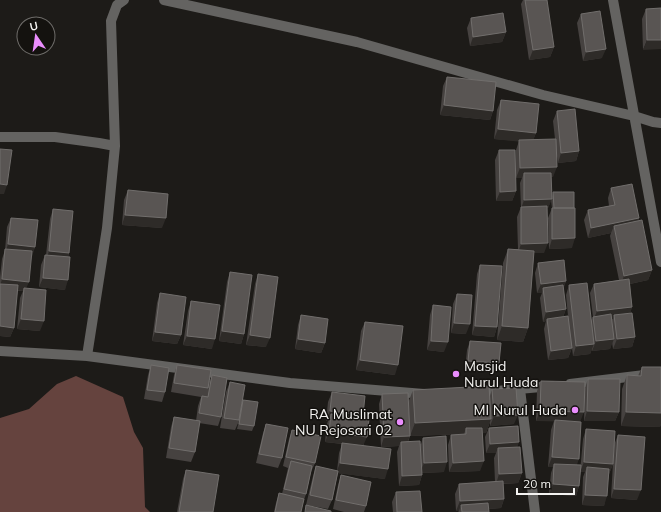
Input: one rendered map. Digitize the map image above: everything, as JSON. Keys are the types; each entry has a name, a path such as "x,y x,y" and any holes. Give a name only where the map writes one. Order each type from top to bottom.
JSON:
{"street":[{"path":"164,0 357,42 543,94 661,123"},
{"path":"613,0 661,262"},
{"path":"87,356 107,228 114,146 111,22 118,2"},
{"path":"0,138 55,138 114,146"},
{"path":"0,351 87,356 290,383 437,395"},
{"path":"467,393 520,389 661,373"},
{"path":"520,389 535,512"}],"shaded area":[{"path":"76,376 123,397 134,432 143,448 145,507 150,512 0,512 0,418 29,409 57,384"}],"building":[{"path":"525,0 547,0 554,47 533,50"},
{"path":"661,8 661,40 647,40 646,9"},
{"path":"600,11 606,49 586,52 581,14"},
{"path":"503,13 506,32 473,37 471,18"},
{"path":"447,77 496,82 493,111 444,105"},
{"path":"501,100 539,104 536,133 498,129"},
{"path":"575,109 579,151 561,153 557,111"},
{"path":"556,139 557,167 520,168 519,140"},
{"path":"0,149 12,150 7,185 0,184"},
{"path":"499,150 515,150 516,191 500,192"},
{"path":"524,173 551,173 552,199 524,200"},
{"path":"632,184 639,218 591,228 588,210 615,205 611,188"},
{"path":"128,190 168,194 166,218 125,215"},
{"path":"553,192 574,192 574,208 554,208"},
{"path":"547,206 548,243 521,244 521,207"},
{"path":"552,208 575,208 575,238 552,239"},
{"path":"53,209 73,211 69,253 49,251"},
{"path":"11,218 38,220 35,247 8,244"},
{"path":"642,220 652,270 624,276 614,226"},
{"path":"5,249 32,251 29,282 2,279"},
{"path":"508,249 534,251 528,328 502,326"},
{"path":"45,255 70,257 68,280 43,278"},
{"path":"564,260 566,281 541,284 538,263"},
{"path":"480,265 502,266 497,327 475,326"},
{"path":"230,272 252,275 244,334 222,331"},
{"path":"258,274 278,277 270,338 250,335"},
{"path":"629,279 632,307 597,311 594,284"},
{"path":"587,283 594,344 576,346 569,285"},
{"path":"0,284 18,285 14,328 0,326"},
{"path":"563,285 566,309 546,312 543,288"},
{"path":"24,288 46,290 44,321 21,319"},
{"path":"160,293 186,297 181,335 155,332"},
{"path":"457,294 472,295 470,324 454,323"},
{"path":"191,301 220,305 215,339 187,336"},
{"path":"433,305 451,307 448,342 431,341"},
{"path":"632,313 635,337 617,339 614,315"},
{"path":"611,314 614,339 596,341 593,317"},
{"path":"301,315 328,319 325,343 298,339"},
{"path":"568,316 572,348 551,351 547,319"},
{"path":"365,322 403,326 398,365 360,360"},
{"path":"470,341 501,343 499,363 468,361"},
{"path":"151,365 169,368 165,392 147,390"},
{"path":"177,365 211,370 208,388 174,383"},
{"path":"642,367 661,367 661,413 626,412 627,375 641,376"},
{"path":"212,375 227,378 221,417 199,413 202,396 208,397"},
{"path":"588,379 620,379 619,412 587,411"},
{"path":"541,381 585,382 584,412 540,411"},
{"path":"230,382 245,385 239,420 224,418"},
{"path":"489,386 491,419 415,423 413,390"},
{"path":"516,388 518,415 494,416 492,389"},
{"path":"332,392 365,396 363,415 330,411"},
{"path":"408,393 410,436 384,437 382,394"},
{"path":"243,400 258,402 254,426 239,424"},
{"path":"331,414 369,419 367,437 329,432"},
{"path":"174,417 200,421 195,452 169,448"},
{"path":"555,420 581,422 579,459 552,457"},
{"path":"266,424 288,428 282,458 259,454"},
{"path":"518,426 519,442 490,444 489,428"},
{"path":"466,428 482,428 484,461 453,463 451,435 466,434"},
{"path":"586,429 615,431 613,464 584,462"},
{"path":"292,430 321,436 315,463 286,457"},
{"path":"618,435 645,437 641,490 614,489"},
{"path":"446,436 447,462 424,463 423,438"},
{"path":"420,441 422,475 402,476 401,442"},
{"path":"342,443 391,449 388,469 340,463"},
{"path":"520,447 522,473 499,474 498,448"},
{"path":"291,461 312,466 306,494 284,489"},
{"path":"554,464 581,465 579,486 553,484"},
{"path":"316,466 338,471 332,500 310,495"},
{"path":"587,467 609,469 607,496 585,495"},
{"path":"186,470 219,475 213,512 179,512"},
{"path":"341,475 371,482 366,506 336,500"},
{"path":"503,481 504,499 460,501 459,484"},
{"path":"420,491 422,512 397,512 396,492"},
{"path":"279,493 304,499 301,512 275,512"},
{"path":"488,503 489,512 462,512 461,505"},
{"path":"306,505 331,511 331,512 305,512"}],"place":[{"name":"Masjid Nurul Huda","path":"456,374"},
{"name":"MI Nurul Huda","path":"575,410"},
{"name":"RA Muslimat NU Rejosari 02","path":"400,422"}]}
